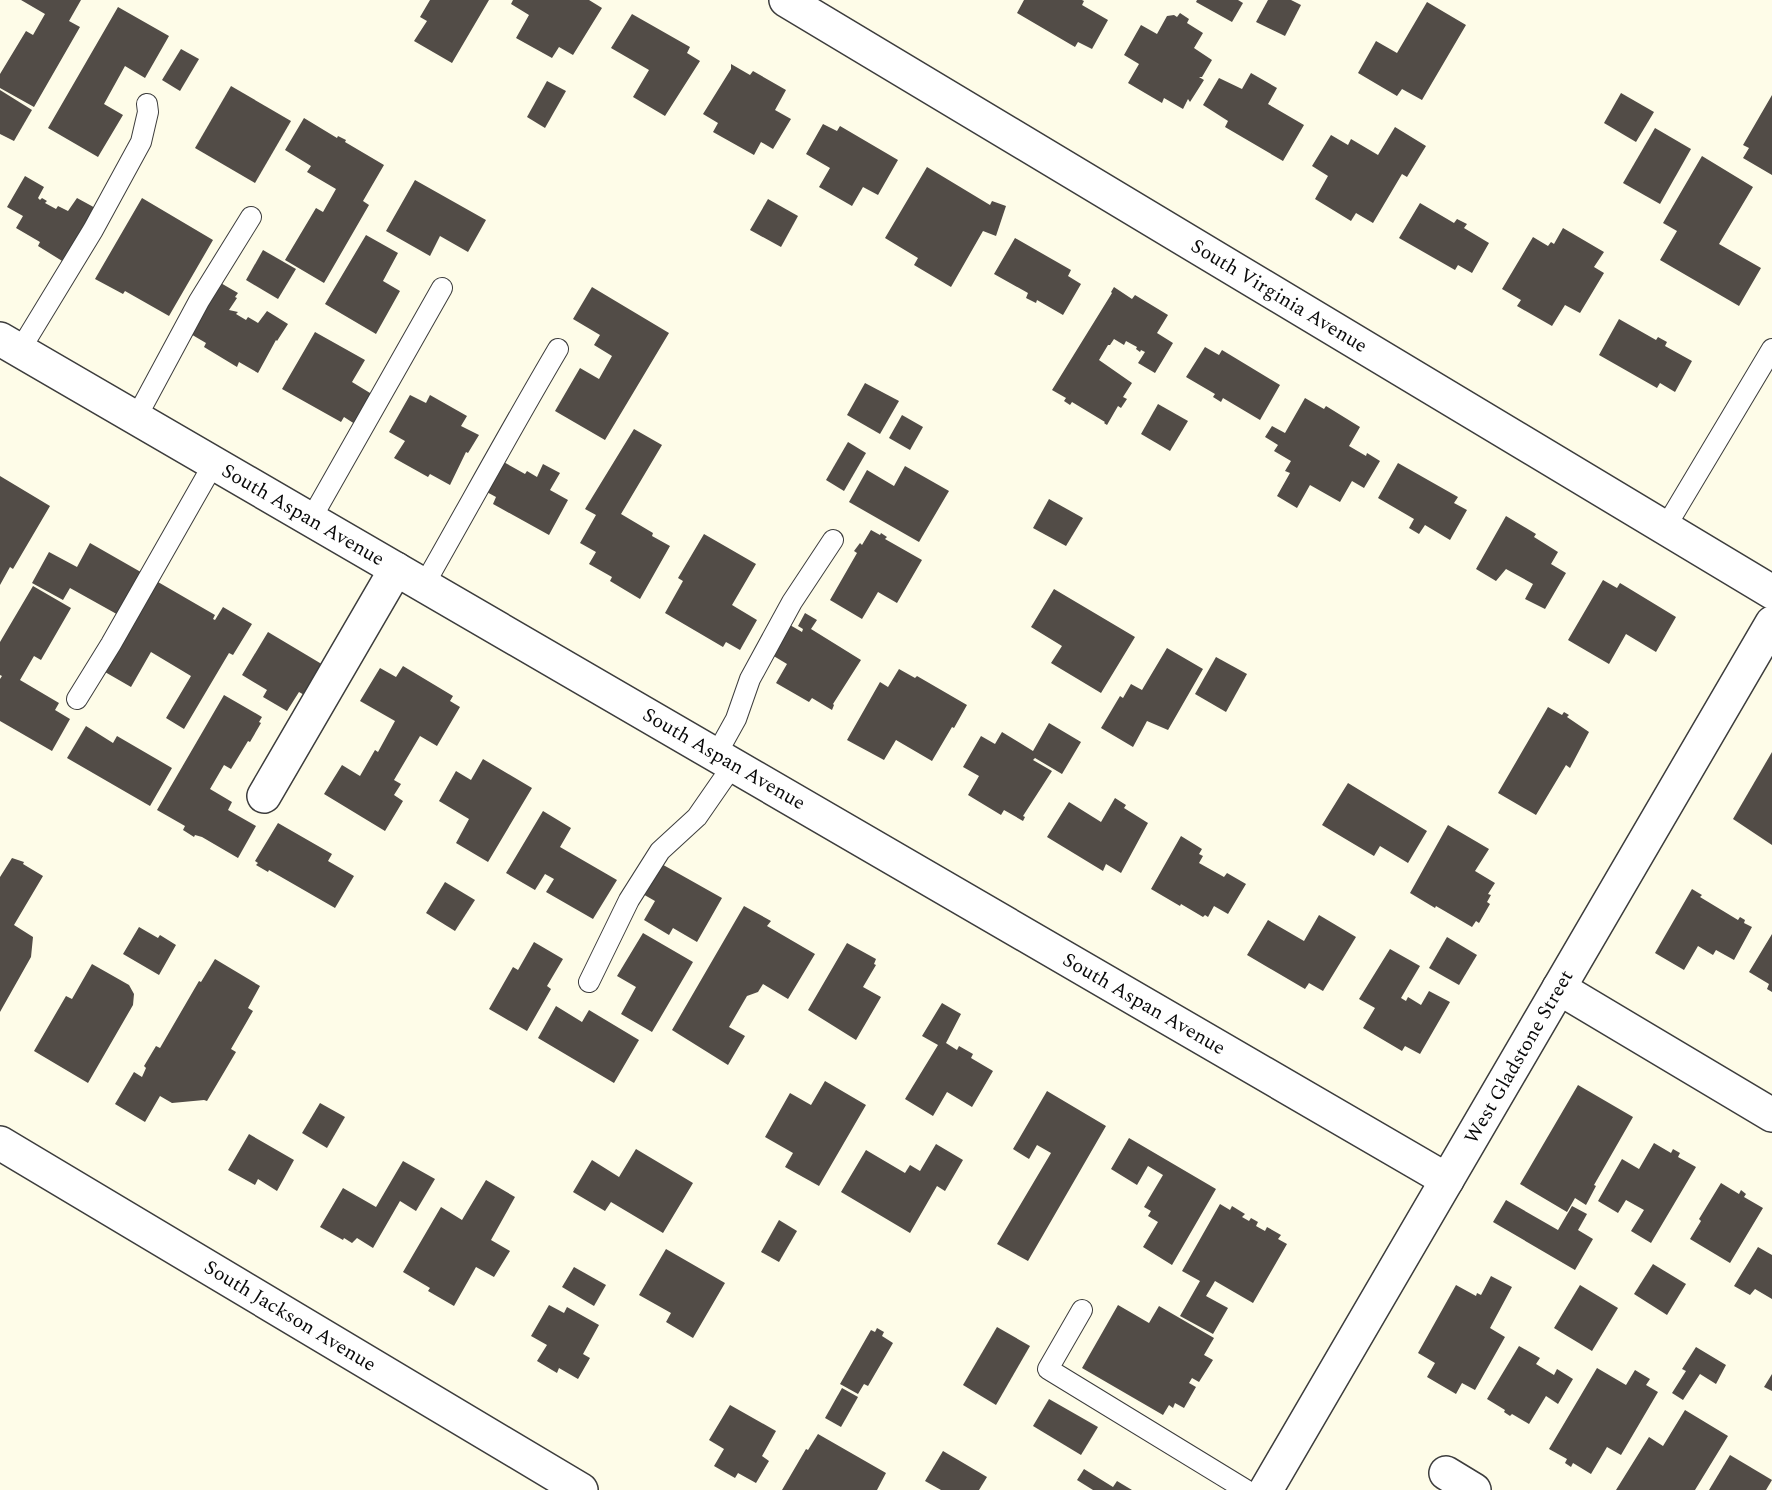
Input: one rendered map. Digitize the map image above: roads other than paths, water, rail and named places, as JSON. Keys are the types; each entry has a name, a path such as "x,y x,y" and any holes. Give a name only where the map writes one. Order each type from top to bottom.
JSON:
{"street":[{"name":"South Virginia Avenue","path":"786,0 1772,592"},
{"name":"South Aspan Avenue","path":"10,345 1447,1180"},
{"path":"264,796 410,577"},
{"name":"West Gladstone Street","path":"1266,1490 1772,623"},
{"path":"1559,988 1772,1115"},
{"name":"South Jackson Avenue","path":"0,1143 581,1490"},
{"path":"1446,1473 1474,1490"}],"lane":[{"path":"10,345 93,230 141,142 148,112 147,104"},
{"path":"136,418 199,301 251,217"},
{"path":"311,519 442,288"},
{"path":"410,577 470,504 501,445 558,349"},
{"path":"1665,528 1772,350"},
{"path":"77,699 214,463"},
{"path":"589,982 629,900 660,851 697,817 724,760 750,679 792,602 832,540"},
{"path":"1082,1310 1048,1369 1246,1490"}]}
